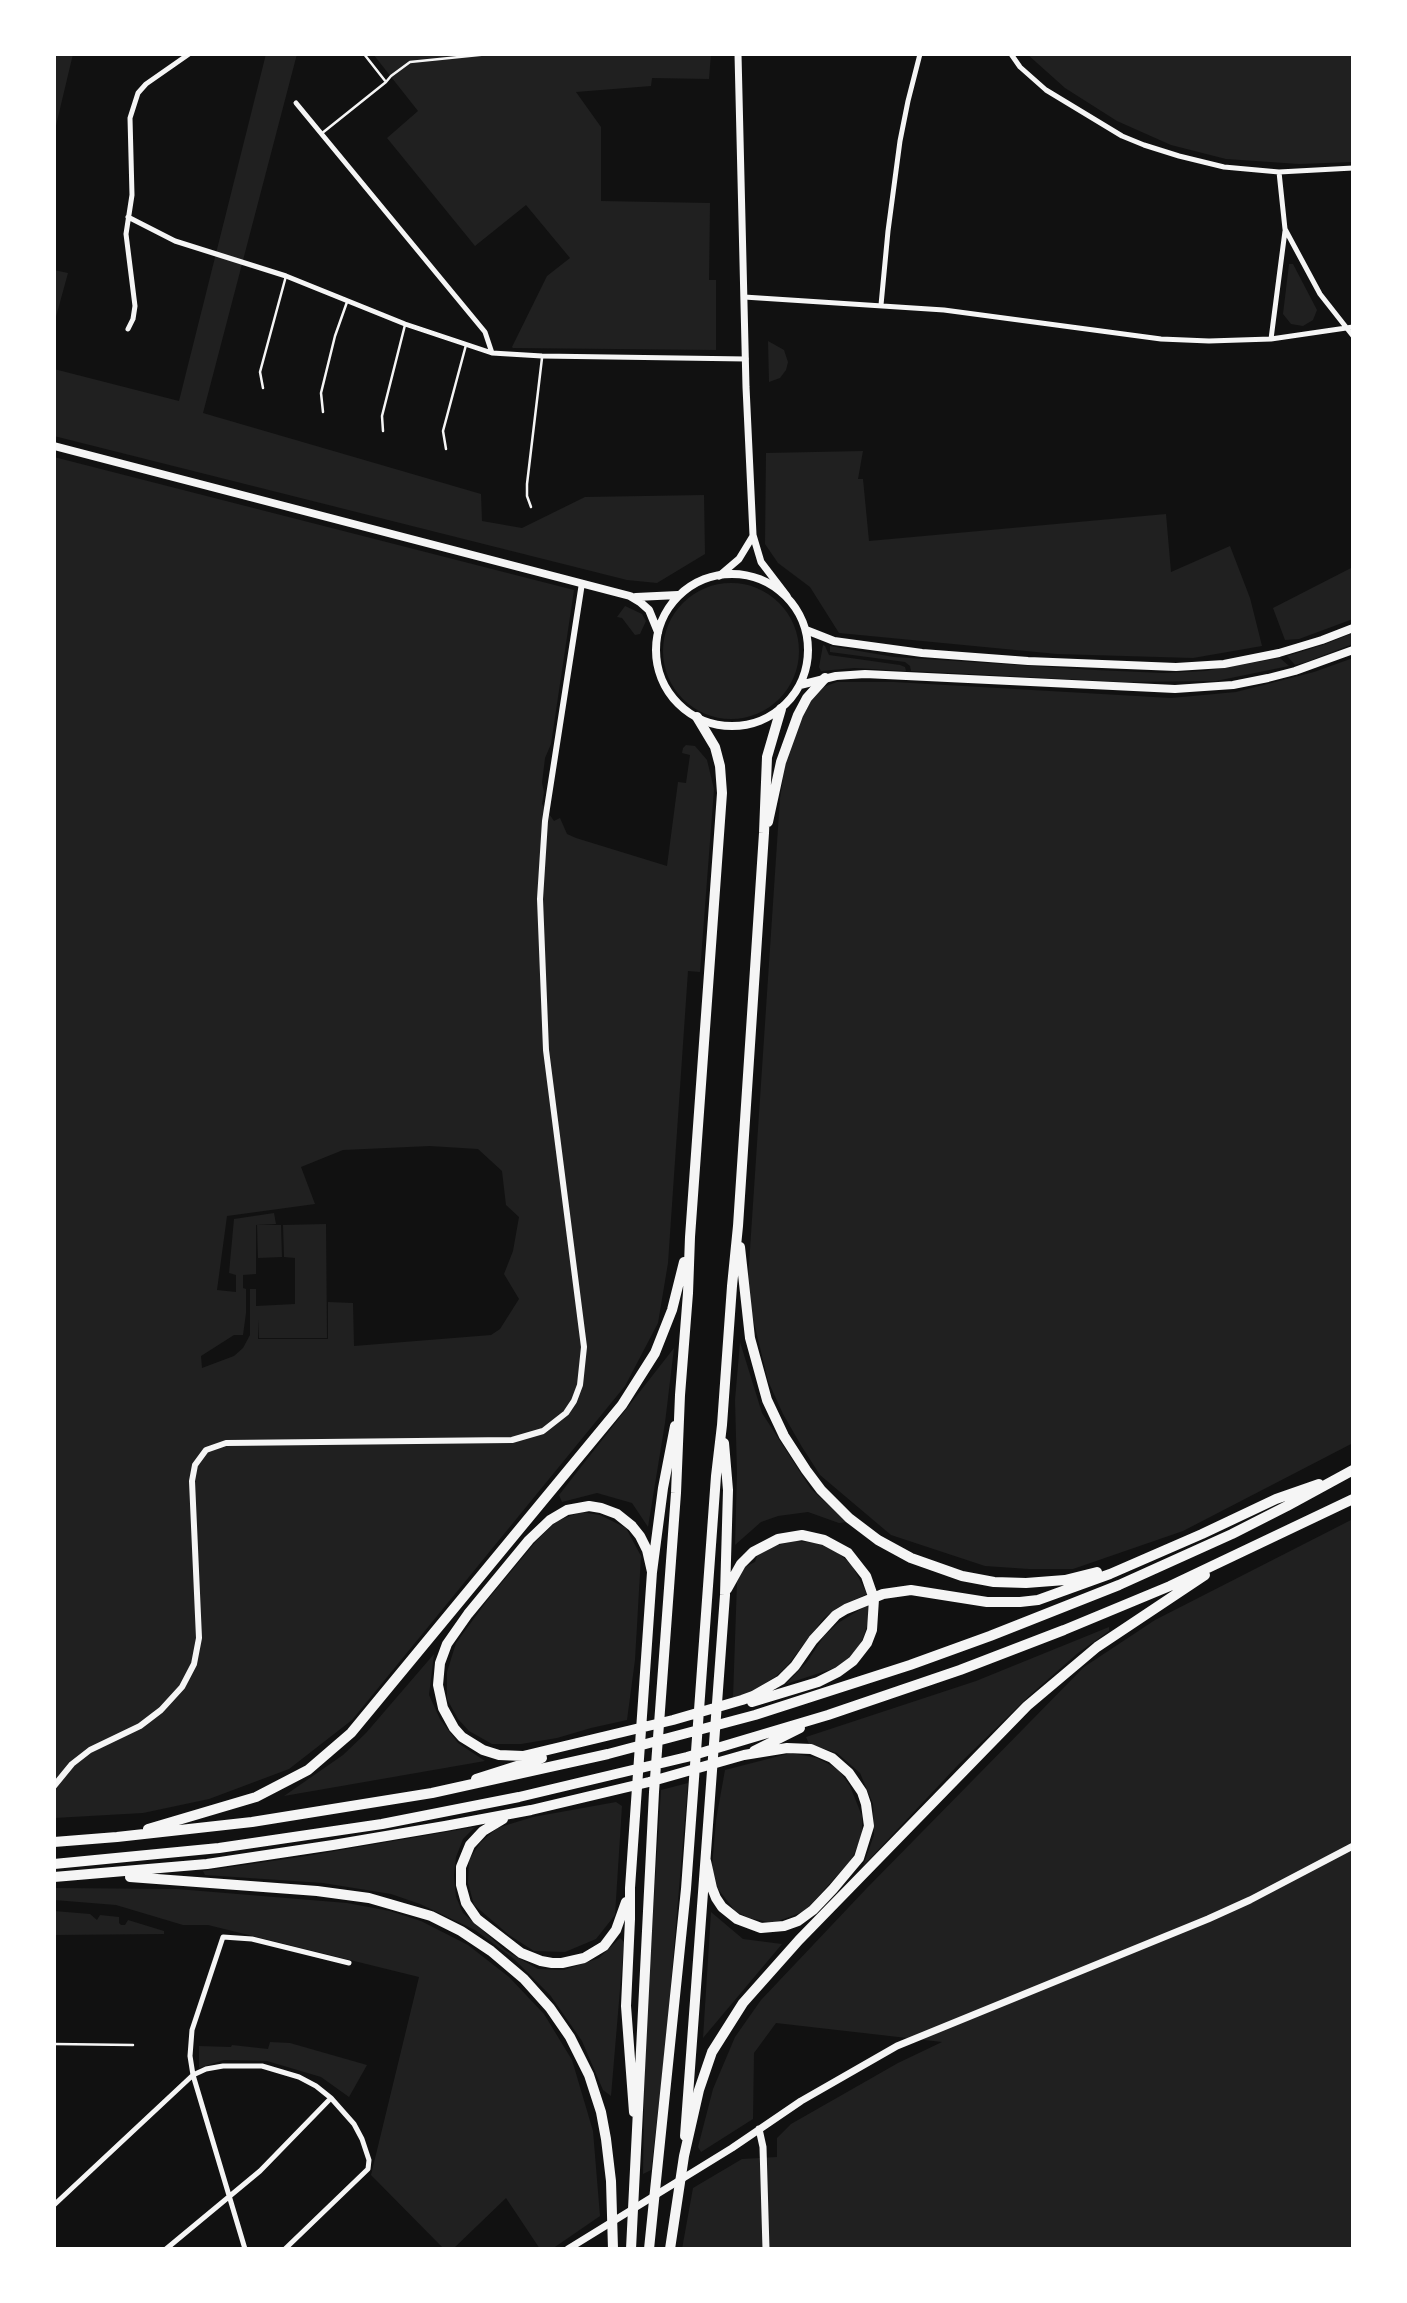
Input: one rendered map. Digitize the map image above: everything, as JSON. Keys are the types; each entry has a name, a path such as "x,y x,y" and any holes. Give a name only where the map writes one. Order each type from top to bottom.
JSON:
{"highway":[{"path":"764,833 781,762 798,715 807,698 825,678"},
{"path":"649,2249 676,2000 738,1226 764,833 766,757 781,709"},
{"path":"631,2249 654,1792 722,793 715,747 697,717"},
{"path":"738,1226 750,1338 771,1410 784,1436 821,1490 862,1528 893,1549 930,1566 994,1582 1065,1580 1089,1575 1168,1549"},
{"path":"117,1838 256,1797 308,1770 351,1733 635,1387 655,1353 665,1328 678,1290 690,1237"},
{"path":"636,2130 625,2006 630,1888 652,1572 663,1488 680,1395"},
{"path":"684,2156 725,1595 728,1490 722,1425"},
{"path":"54,1842 117,1838 263,1820 432,1793 681,1736 804,1700 1002,1632 1119,1585 1232,1534 1353,1470"},
{"path":"652,1572 647,1550 640,1536 617,1514 589,1506 567,1510 550,1520 494,1583 447,1644 438,1673 439,1696 454,1728 462,1737 483,1750 499,1755 523,1756 661,1723 754,1696 781,1680 826,1625 846,1609 883,1594 911,1590 987,1602 1038,1600 1168,1549 1276,1499 1340,1477"},
{"path":"54,1864 301,1837 454,1811 687,1757 828,1715 960,1670 1064,1630 1170,1586 1353,1499"},
{"path":"432,1793 519,1764 670,1726 818,1682 845,1668 860,1655 874,1622 874,1599 862,1569 842,1549 812,1536 789,1536 753,1552 741,1564 725,1595"},
{"path":"670,2249 684,2156 699,2090 712,2052 730,2021 764,1978 956,1777 1060,1676 1097,1647 1227,1559"},
{"path":"744,1755 828,1715"},
{"path":"54,1878 207,1864 515,1814 649,1782 744,1755 788,1748 811,1749 832,1758 856,1781 866,1804 869,1826 864,1847 852,1868 813,1910 797,1921 771,1928 744,1923 722,1907 712,1888 706,1861"},
{"path":"515,1814 492,1824 476,1837 464,1856 460,1876 463,1894 471,1911 498,1937 521,1953 541,1961 562,1964 595,1953 616,1930 630,1888"},
{"path":"91,1875 346,1894 412,1910 475,1939 508,1964 550,2008 579,2054 601,2112 609,2162 613,2244"}],"main road":[{"path":"738,54 753,535 761,562 794,603 806,630 808,660 793,697 781,709 755,722 718,724 697,717 679,703 662,679 657,660 658,632 666,612 678,595 694,584 719,576 748,578 767,584 787,596"},
{"path":"54,446 630,596 678,595"},
{"path":"719,576 739,559 753,535"},
{"path":"630,596 649,610 658,632"},
{"path":"806,630 834,641 922,653 1028,661 1176,667 1224,664 1279,653 1353,628"},
{"path":"800,685 825,678 865,674 1175,689 1233,685 1268,678 1353,650"},
{"path":"568,2249 732,2148 801,2101 897,2046 1219,1914 1353,1846"},
{"path":"759,2129 763,2147 766,2249"}],"street":[{"path":"128,329 135,306 126,234 132,195 130,118 138,93 146,84 189,54"},
{"path":"881,305 900,141 920,54"},
{"path":"1011,54 1046,90 1122,136 1179,156 1213,164 1279,172 1353,168"},
{"path":"296,103 485,332 492,353"},
{"path":"1271,339 1285,229 1279,172"},
{"path":"128,217 175,241 286,276 405,324 492,353 746,359"},
{"path":"1285,229 1320,293 1353,335"},
{"path":"744,297 881,305 1013,318 1139,337 1209,341 1271,339 1350,328"},
{"path":"54,1786 72,1764 90,1749 140,1726 161,1710 182,1687 194,1664 199,1638 192,1481 195,1465 206,1450 226,1443 512,1440 543,1431 566,1413 573,1401 580,1385 584,1347 546,1050 540,899 545,821 582,583"},
{"path":"245,2249 193,2075 190,2056 192,2030 223,1937 252,1939 349,1963"},
{"path":"54,2205 193,2075 222,2066 262,2066 299,2077 331,2098 362,2138 368,2152 368,2169 285,2249"},
{"path":"166,2249 260,2171 331,2098"}],"lane":[{"path":"364,54 386,82"},
{"path":"321,134 410,62 489,54"},
{"path":"263,388 260,372 286,276"},
{"path":"323,412 321,393 335,335 347,302"},
{"path":"383,431 382,416 405,324"},
{"path":"446,449 443,431 466,345"},
{"path":"531,507 527,484 542,356"},
{"path":"54,2044 133,2045"}],"shaded area":[{"path":"54,54 73,54 54,134"},
{"path":"266,54 297,54 203,413 481,494 482,521 522,528 585,497 704,495 705,554 657,583 627,580 54,436 54,369 179,401"},
{"path":"373,54 711,54 709,79 652,78 651,86 576,92 601,127 601,201 710,203 709,280 716,280 716,350 513,348 547,276 570,258 526,205 475,246 387,138 418,111"},
{"path":"1027,54 1353,54 1353,162 1299,164 1226,159 1171,145 1117,121 1065,88"},
{"path":"1289,264 1293,264 1317,310 1313,320 1303,326 1291,324 1283,314"},
{"path":"54,270 68,273 54,324"},
{"path":"768,341 784,350 788,362 780,378 769,382"},
{"path":"863,451 858,479 863,479 869,541 1166,514 1171,572 1230,546 1250,598 1262,646 1193,658 1057,654 839,633 810,587 778,563 765,544 766,453"},
{"path":"54,457 574,590 551,744 545,758 542,804 554,821 560,818 567,834 667,866 678,782 686,783 690,755 682,753 686,745 695,746 707,760 714,789 700,972 688,971 668,1263 658,1323 625,1386 352,1720 289,1769 209,1799 143,1813 54,1818","holes":["430,1146 478,1149 502,1171 506,1205 519,1217 513,1251 504,1274 519,1299 500,1329 491,1335 354,1346 353,1303 328,1302 328,1339 258,1339 259,1319 259,1338 327,1338 326,1224 283,1225 284,1257 295,1258 295,1304 256,1306 256,1289 250,1289 250,1335 243,1348 234,1356 202,1368 201,1356 234,1335 243,1335 246,1313 243,1275 256,1274 256,1225 276,1224 274,1213 234,1219 229,1273 236,1275 236,1292 217,1290 227,1216 315,1204 301,1167 343,1150"]},
{"path":"1353,567 1353,619 1299,639 1285,640 1273,608"},
{"path":"731,583 757,589 779,603 793,625 799,651 793,677 779,699 757,713 731,719 705,713 683,699 669,677 663,651 669,625 683,603 705,589"},
{"path":"625,606 642,614 646,621 640,634 635,635 622,618 617,617"},
{"path":"1353,633 1353,644 1306,662 1295,665 1287,656 1323,645"},
{"path":"823,645 829,655 900,665 905,667 906,671 854,668 821,671 819,667"},
{"path":"830,646 894,657 1163,673 1205,671 1280,658 1289,666 1216,681 1123,682 911,671 905,662 830,652"},
{"path":"1353,658 1353,1443 1183,1531 1073,1569 985,1566 891,1535 820,1475 802,1447 768,1381 750,1306 748,1279 780,798 786,759 802,711 821,688 837,682 894,682 1171,698 1236,692 1314,672"},
{"path":"257,1225 281,1225 282,1257 258,1258"},
{"path":"740,1342 762,1413 811,1489 847,1522 839,1523 808,1512 778,1516 761,1522 735,1545 735,1400"},
{"path":"674,1348 648,1527 632,1503 597,1493 562,1502 559,1495"},
{"path":"581,1512 600,1515 626,1528 641,1556 635,1660 627,1720 557,1738 521,1744 492,1744 469,1731 458,1719 447,1699 447,1672 456,1643 538,1539 557,1521"},
{"path":"1353,1519 1353,2249 682,2249 693,2188 742,2159 777,2157 777,2138 791,2124 898,2063 942,2042 776,2023 754,2053 753,2119 701,2152 698,2147 713,2089 735,2037 761,2000 1084,1667 1155,1620"},
{"path":"796,1541 817,1543 837,1552 852,1565 867,1594 837,1608 824,1618 787,1666 775,1677 754,1690 733,1698 737,1582 745,1567 755,1562 757,1556 773,1546"},
{"path":"869,1604 864,1635 860,1645 849,1658 835,1668 786,1684 807,1662 824,1636 838,1623"},
{"path":"1109,1627 1109,1631 1078,1653 1029,1696 958,1765 863,1866 874,1835 873,1804 860,1773 837,1753 809,1744 806,1737 976,1681"},
{"path":"434,1654 429,1695 440,1719 458,1743 485,1761 284,1796 343,1755 366,1733"},
{"path":"791,1753 817,1758 838,1769 850,1786 862,1816 862,1837 851,1860 805,1911 773,1923 749,1918 735,1911 718,1889 712,1867 716,1820 725,1770"},
{"path":"688,1783 666,2042 651,2170 643,2174 645,2039 661,1790"},
{"path":"616,1802 622,1806 615,1915 596,1939 565,1952 534,1951 509,1935 474,1905 468,1883 469,1860 480,1843 497,1828 533,1817"},
{"path":"475,1827 463,1839 456,1857 456,1897 463,1913 506,1951 538,1969 564,1970 599,1958 620,1938 624,1942 611,2096 603,2090 582,2041 550,1995 514,1959 475,1930 420,1904 391,1894 323,1883 205,1875 203,1871"},
{"path":"54,1888 177,1889 347,1903 390,1911 421,1921 468,1945 509,1977 544,2014 572,2060 593,2131 600,2216 552,2249 540,2249 506,2198 453,2249 444,2249 371,2175 419,1977 208,1925 183,1925 116,1905 54,1900"},
{"path":"54,1911 90,1914 97,1920 100,1915 119,1917 121,1925 125,1925 128,1920 164,1931 164,1934 54,1935"},
{"path":"711,1912 743,1939 782,1944 703,2038"},
{"path":"270,2042 290,2043 367,2065 349,2097 321,2077 267,2061 224,2060 199,2068 199,2046 232,2045 268,2049"}]}
